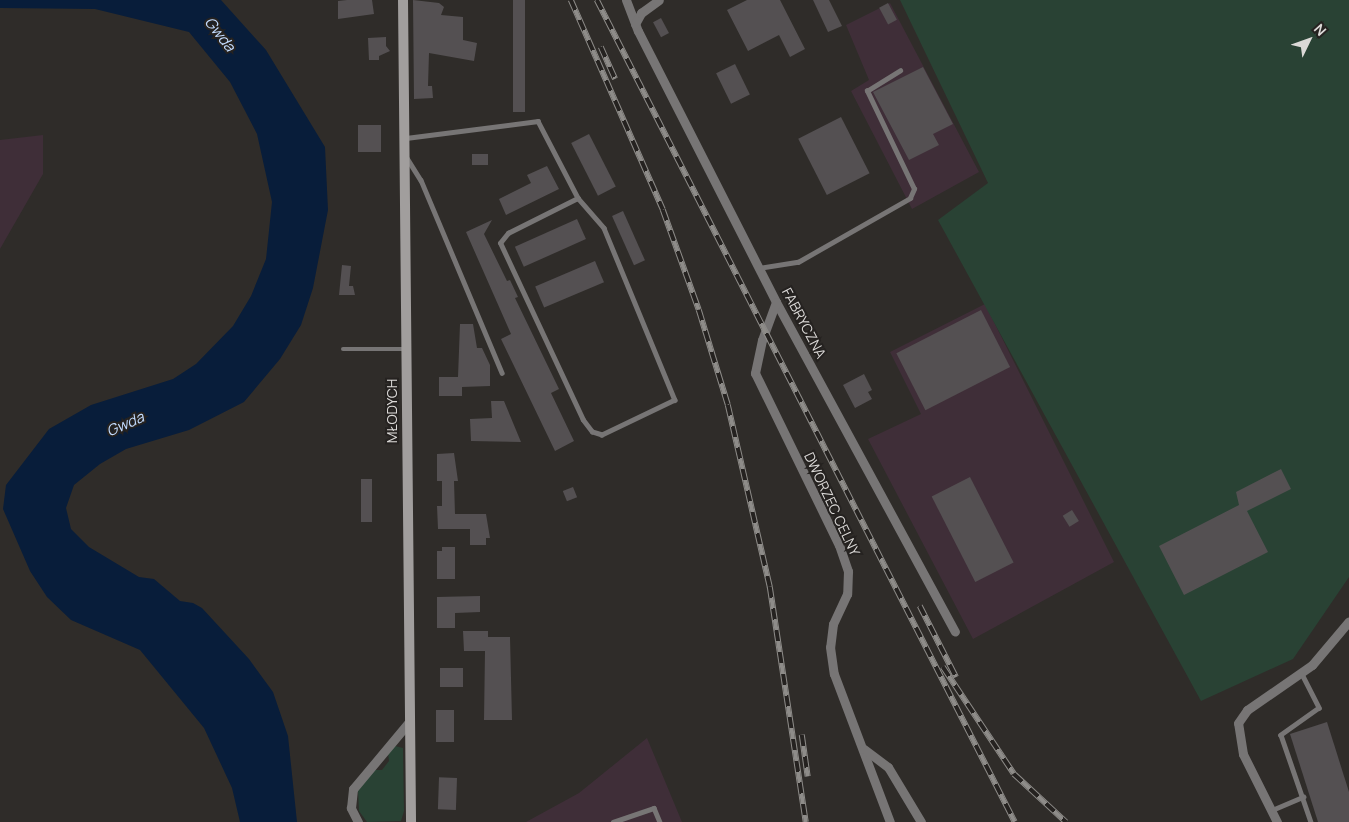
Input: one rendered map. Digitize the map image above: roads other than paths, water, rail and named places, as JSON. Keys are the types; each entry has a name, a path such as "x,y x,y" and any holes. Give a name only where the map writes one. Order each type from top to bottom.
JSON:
{"street":[{"name":"MŁODYCH","path":"403,0 411,822"},
{"name":"FABRYCZNA","path":"626,0 635,24 776,302 955,631"},
{"path":"635,24 646,8 659,0"},
{"name":"DWORZEC CELNY","path":"776,302 762,340 755,373 839,545 848,571 847,594 833,624 830,647 834,674 864,749 890,822"},
{"path":"1277,822 1243,754 1238,723 1247,710 1302,674 1324,653 1349,621"},
{"path":"358,822 351,808 353,789 409,722"},
{"path":"864,749 888,767 921,822"}],"lane":[{"path":"759,268 798,262 910,198 914,189 867,91 900,70"},
{"path":"404,138 538,121 578,198 604,228 675,400 602,435 592,432 583,420 500,243 508,233 578,198"},
{"path":"404,155 421,180 502,373"},
{"path":"344,350 406,349"},
{"path":"1302,674 1319,708 1281,734 1312,822"},
{"path":"1271,811 1302,797"},
{"path":"613,822 654,808 660,822"}],"water":[{"name":"Gwda","path":"0,0 221,0 266,50 325,147 328,210 313,288 301,325 280,359 244,402 189,430 126,449 100,464 74,485 66,508 71,529 89,547 139,577 154,579 180,601 193,603 202,608 249,659 273,692 288,736 297,822 240,822 232,788 204,728 140,650 71,620 47,597 30,571 3,509 6,485 49,429 91,405 173,379 196,364 233,326 251,296 266,259 272,202 257,134 230,82 189,32 95,9 0,8"}],"railway":[{"path":"571,0 663,210 699,310 728,405 770,587 806,822"},
{"path":"597,0 1015,822"},
{"path":"601,47 615,79"},
{"path":"920,606 956,677"},
{"path":"943,667 1014,774 1066,822"},
{"path":"802,735 808,777"}]}
